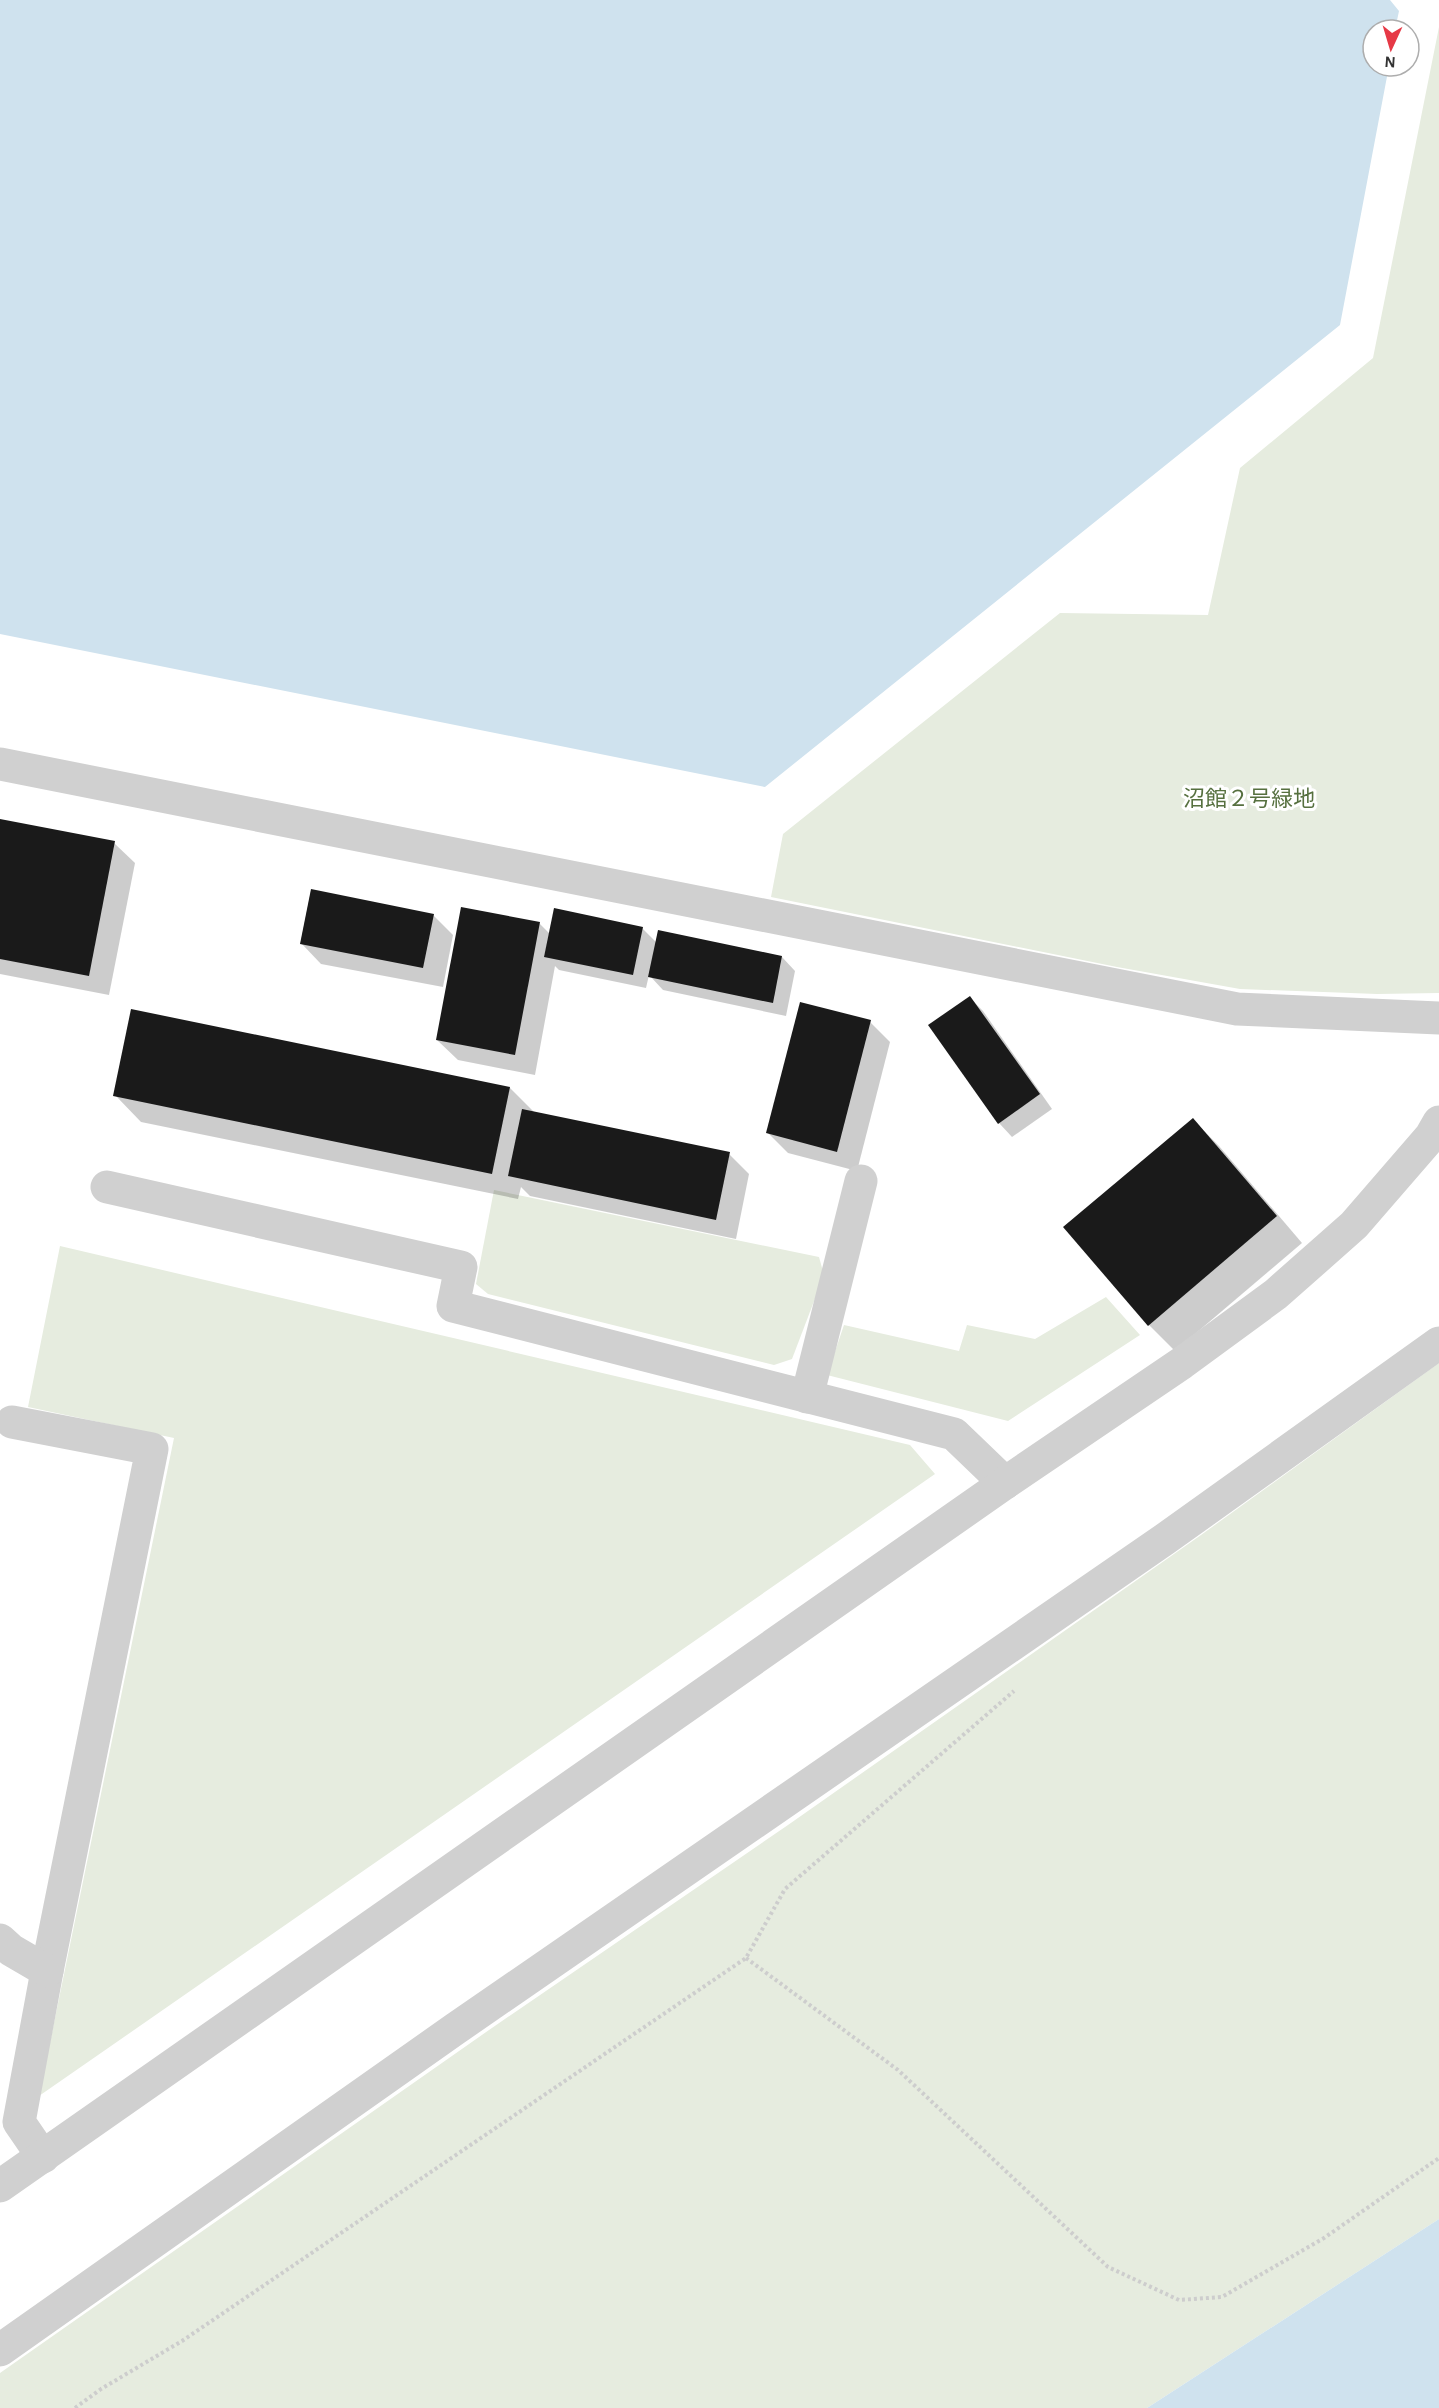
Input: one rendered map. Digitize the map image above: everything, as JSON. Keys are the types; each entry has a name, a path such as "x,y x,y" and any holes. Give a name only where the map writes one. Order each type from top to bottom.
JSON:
{"street":[{"path":"0,764 1237,1010 1439,1018"},
{"path":"0,2186 1005,1483 1182,1363 1276,1294 1354,1226 1431,1136 1439,1122"},
{"path":"807,1397 861,1181"},
{"path":"106,1187 461,1267 453,1306 954,1434 1005,1483"},
{"path":"0,2350 455,2029 1165,1539 1439,1343"},
{"path":"12,1422 152,1449 47,1971 19,2122 43,2157"},
{"path":"0,1940 11,1950 47,1971"}],"path":[{"path":"75,2408 182,2341 746,1958 785,1889 1015,1689"},
{"path":"746,1958 898,2070 1108,2267 1179,2300 1222,2297 1324,2238 1439,2158"}],"green space":[{"name":"沼館２号緑地","path":"1439,27 1439,993 1377,994 1240,989 1117,967 771,897 783,834 1060,613 1208,615 1240,468 1373,358"},
{"path":"494,1190 819,1257 824,1275 792,1359 774,1365 488,1294 476,1284"},
{"path":"60,1246 910,1445 935,1474 39,2096 174,1438 28,1407"},
{"path":"1106,1297 1140,1335 1008,1421 827,1375 844,1325 959,1351 967,1325 1035,1339"},
{"path":"1439,1363 1439,2219 1147,2408 0,2408 0,2373 489,2030 788,1825 1201,1535"}],"water":[{"path":"0,0 1390,0 1399,11 1398,18 1361,18 1361,78 1387,78 1340,325 765,787 0,634"},
{"path":"1439,2219 1439,2408 1147,2408"}],"building":[{"path":"0,819 115,841 89,976 0,959"},
{"path":"311,889 434,914 423,968 300,944"},
{"path":"461,907 540,922 515,1055 436,1040"},
{"path":"554,908 643,927 633,975 544,957"},
{"path":"658,930 782,956 773,1003 648,977"},
{"path":"970,996 1040,1094 998,1124 928,1025"},
{"path":"800,1002 871,1020 837,1152 766,1133"},
{"path":"131,1009 510,1087 492,1174 113,1096"},
{"path":"522,1109 730,1152 716,1220 508,1176"},
{"path":"1193,1118 1277,1216 1148,1326 1063,1227"}]}
